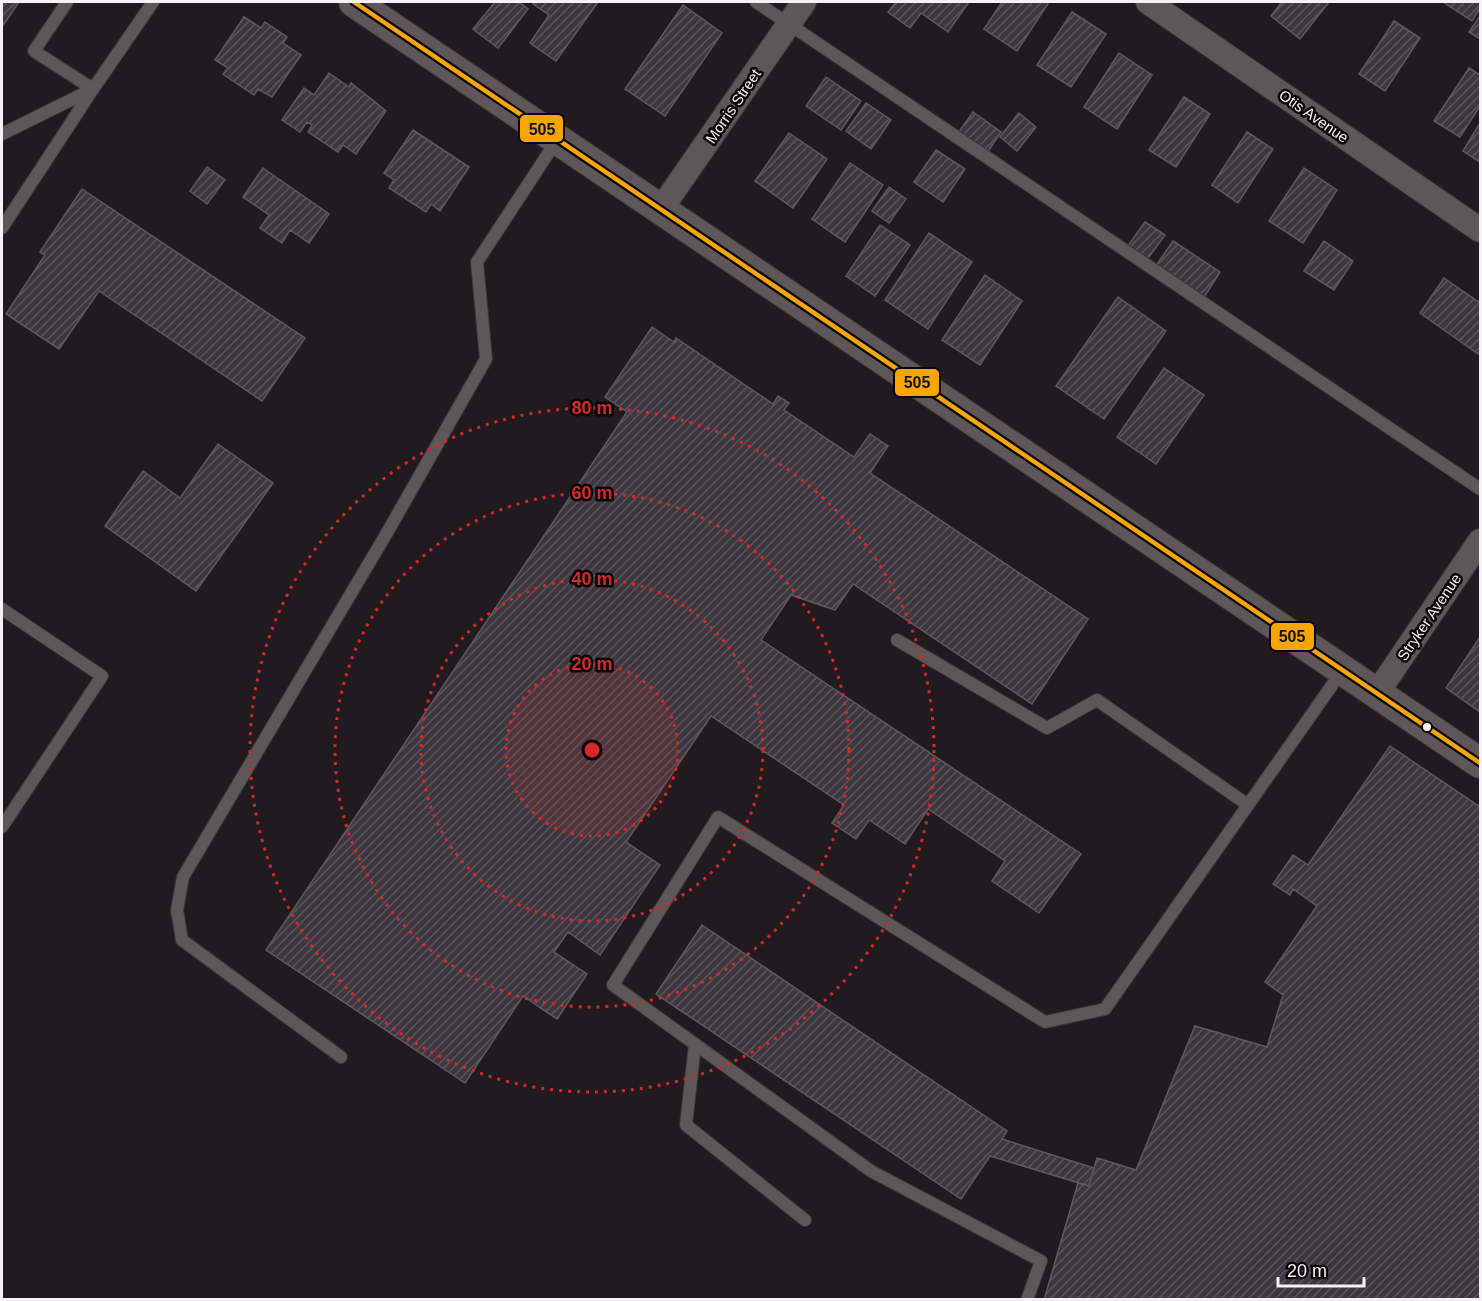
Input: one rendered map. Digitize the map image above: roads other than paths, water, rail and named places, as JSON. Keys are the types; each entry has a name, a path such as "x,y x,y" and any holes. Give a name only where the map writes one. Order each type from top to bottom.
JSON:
{"street":[{"path":"354,2 1480,763"},
{"name":"Morris Street","path":"661,209 804,2"},
{"name":"Otis Avenue","path":"1148,2 1480,230"},
{"name":"Stryker Avenue","path":"1377,693 1480,541"}],"lane":[{"path":"67,2 34,51 93,89"},
{"path":"2,228 153,2"},
{"path":"756,2 1480,489"},
{"path":"2,134 93,89"},
{"path":"341,1057 182,940 177,910 183,877 388,531 486,359 477,262 557,139"},
{"path":"2,609 102,676 2,827"},
{"path":"897,640 1047,728 1097,700 1248,805"},
{"path":"1027,1299 1041,1261 871,1171 613,985 718,817 1044,1022 1105,1009 1343,670"},
{"path":"695,1044 686,1125 805,1220"}]}
